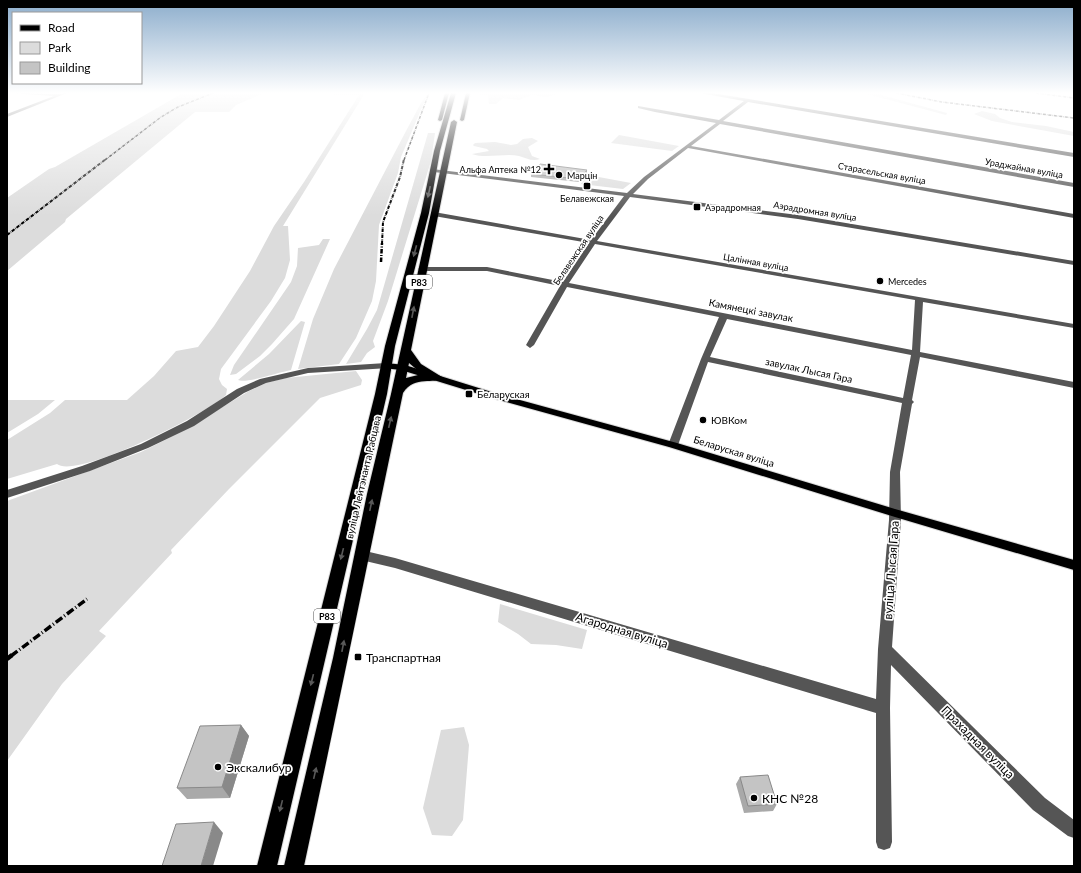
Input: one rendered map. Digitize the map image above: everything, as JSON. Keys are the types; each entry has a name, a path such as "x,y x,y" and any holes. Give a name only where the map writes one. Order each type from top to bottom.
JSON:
{"highway":[{"path":"441,134 441,138"},
{"name":"вуліца Лейтэнанта Рабцава","path":"267,866 380,394 390,346 425,213 442,134"},
{"name":"вуліца Лейтэнанта Рабцава","path":"294,866 341,658 361,555 397,394 450,134"},
{"path":"406,350 414,364 421,370 437,377"},
{"path":"397,394 402,386 412,380 424,377 437,377"}],"main road":[{"name":"Беларуская вуліца","path":"386,366 402,367 514,402 673,445 1074,565"}],"street":[{"name":"Белавежская вуліца","path":"530,345 565,284 593,242 628,195 646,178 704,134"},
{"name":"Ураджайная вуліца","path":"790,134 1074,185"},
{"path":"945,134 1074,155"},
{"name":"Старасельская вуліца","path":"688,147 1074,216"},
{"name":"Аэрадромная вуліца","path":"434,170 798,217 1074,263"},
{"name":"Цалінная вуліца","path":"434,214 918,300 1074,326"},
{"name":"Камянецкі завулак","path":"422,269 487,269 1074,385"},
{"name":"вуліца Лысая Гара","path":"884,842 883,708 885,649 895,512 895,472 916,353 918,300"},
{"path":"673,445 705,359 724,316"},
{"name":"завулак Лысая Гара","path":"705,359 908,402"},
{"path":"7,494 112,459 156,441 185,426 244,390 264,380 286,375 333,369 386,366"},
{"name":"Агародная вуліца","path":"361,555 402,565 883,708"},
{"name":"Прахадная вуліца","path":"885,649 1039,804 1074,830"}],"green space":[{"path":"113,134 169,134 66,219 65,222 7,271 7,198 49,169"},
{"path":"335,134 340,134 283,226 288,226 290,260 285,278 271,301 221,369 219,379 222,385 227,389 226,395 195,416 114,454 89,462 69,466 57,464 7,479 7,440 50,413 65,400 127,400 154,376 176,351 198,347 214,326 250,271 274,226"},
{"path":"405,134 411,134 401,157 398,173 379,225 376,281 372,301 356,338 339,364 298,369 313,319 334,269"},
{"path":"428,134 435,134 431,161 388,301 373,341 375,347 367,353 361,362 346,364 377,310"},
{"path":"1062,134 1074,134 1074,136"},
{"path":"619,135 679,146 672,151 611,143"},
{"path":"532,138 538,141 528,147 532,156 540,159 537,160 514,155 483,156 472,154 489,151 487,149 474,146 473,145 475,143 495,142 511,145 517,144 523,139"},
{"path":"588,175 631,183 623,189 581,184"},
{"path":"323,239 330,239 294,319 260,356 236,374 230,375 234,365 291,282 297,266 298,248 319,245"},
{"path":"301,321 305,322 291,370 255,379 242,381 238,380 269,354"},
{"path":"356,371 362,380 361,385 320,398 229,489 171,550 172,553 99,631 106,636 62,684 7,761 7,501 141,452 181,432 249,391 266,383 286,378"},
{"path":"7,400 55,400 38,414 7,433"},
{"path":"500,604 587,630 582,649 556,645 531,644 498,622"},
{"path":"464,727 469,745 463,820 452,836 432,835 423,808 441,730"}],"building":[{"name":"Марцін","path":"540,164 587,170 579,179 531,174"},
{"path":"241,725 222,787 177,788 200,726"},
{"name":"КНС №28","path":"768,775 777,804 748,806 740,777"},
{"path":"214,822 201,866 162,866 176,824"}],"railway":[{"path":"105,160 139,134"},
{"path":"404,160 414,134"},
{"path":"7,235 106,159"},
{"path":"382,244 383,222 400,177 404,159"},
{"path":"381,262 382,243"},
{"path":"11,656 87,599"},
{"path":"7,659 12,655"}],"place":[{"name":"Альфа Аптека №12","path":"549,169"},
{"name":"Марцін","path":"559,175"},
{"name":"Белавежская","path":"587,186"},
{"name":"Аэрадромная","path":"697,207"},
{"name":"Mercedes","path":"880,281"},
{"name":"Беларуская","path":"469,394"},
{"name":"ЮВКом","path":"703,420"},
{"name":"Транспартная","path":"358,657"},
{"name":"Экскалибур","path":"218,767"},
{"name":"КНС №28","path":"754,798"}]}
